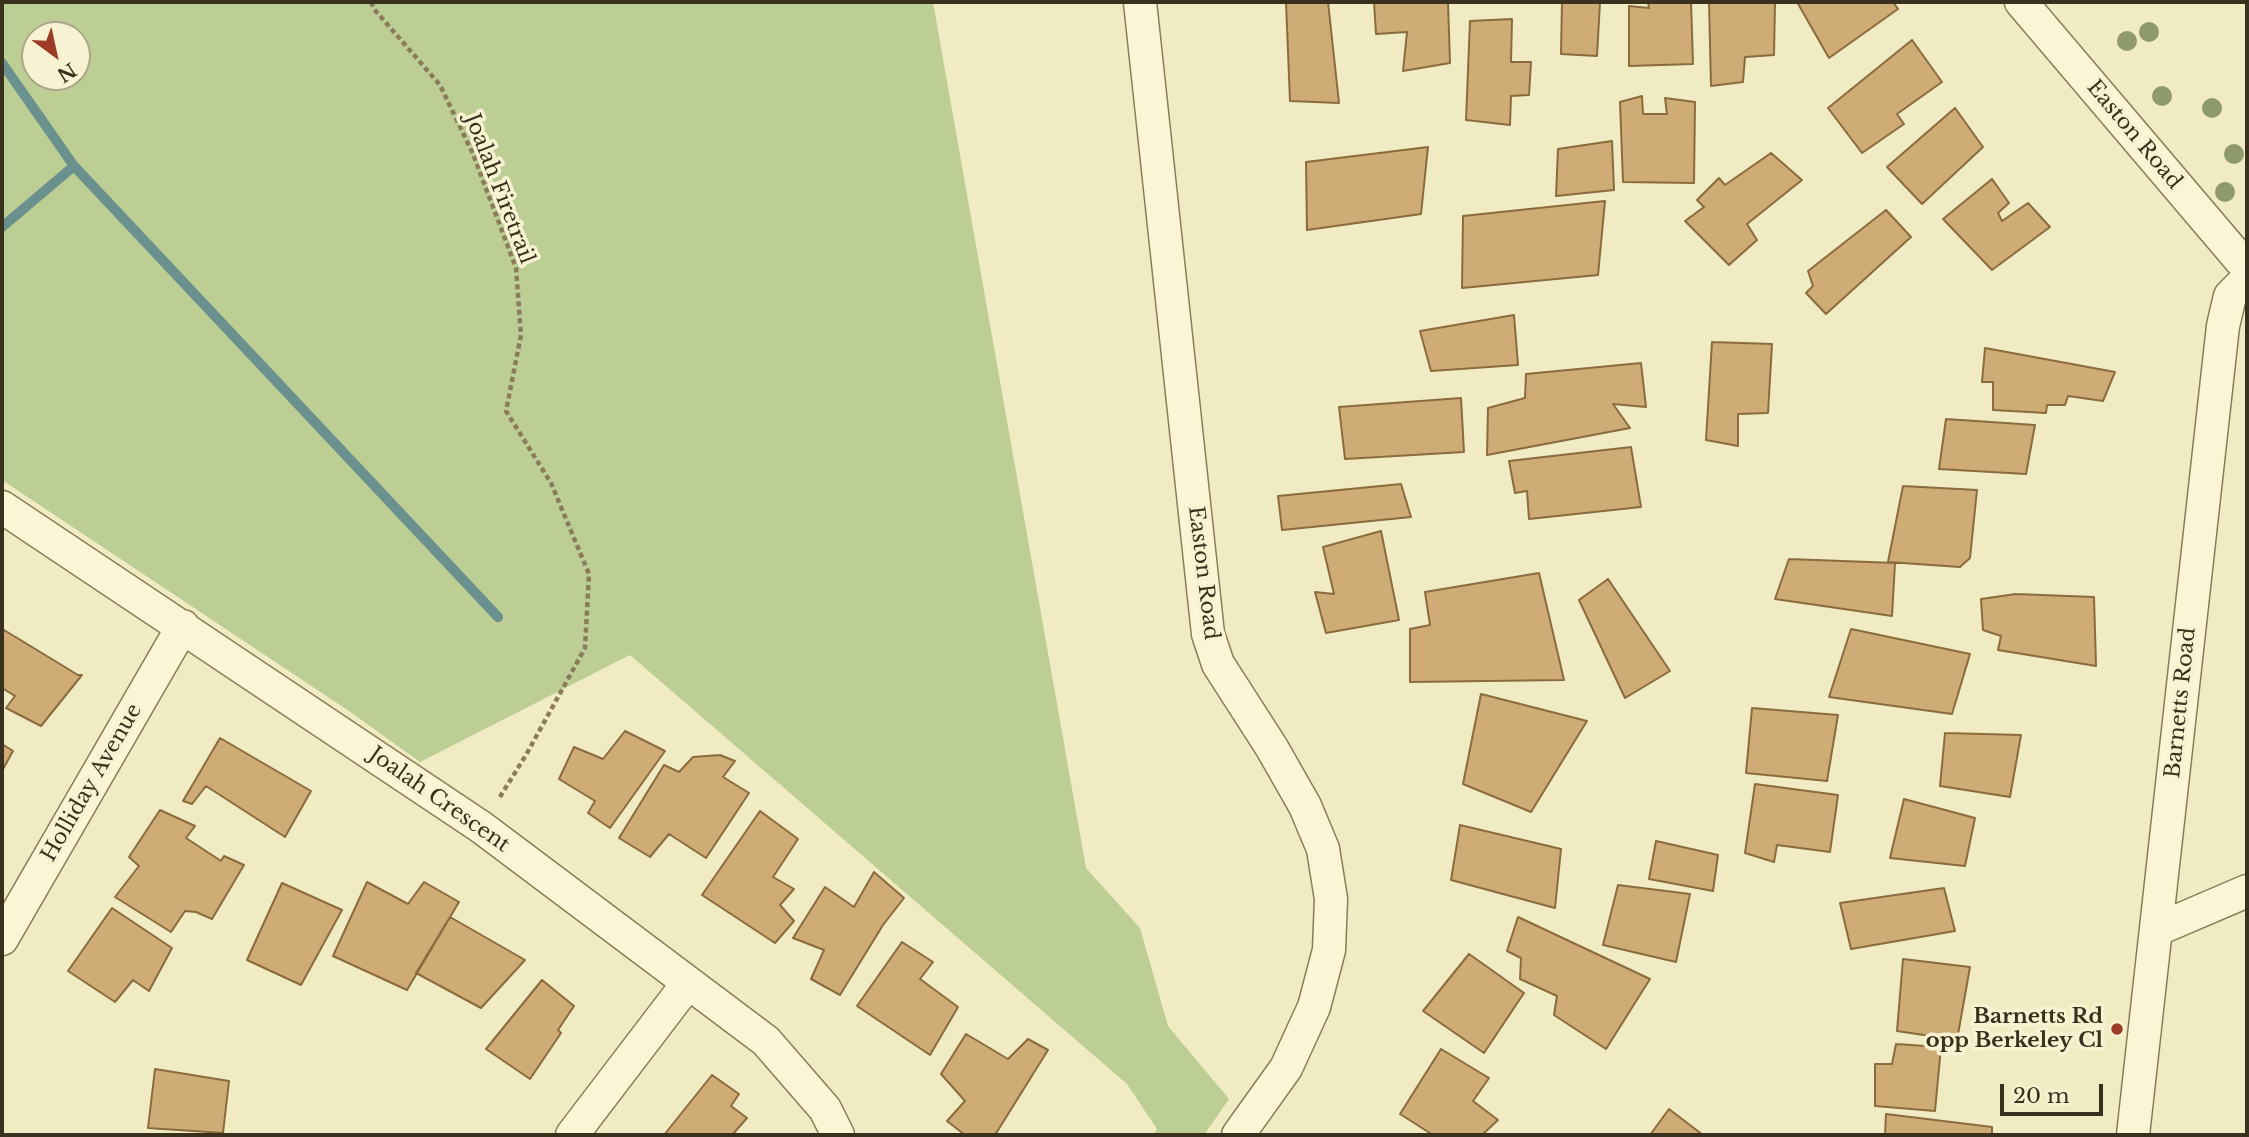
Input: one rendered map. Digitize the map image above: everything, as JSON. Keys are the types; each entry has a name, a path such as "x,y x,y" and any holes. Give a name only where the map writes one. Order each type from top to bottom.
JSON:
{"street":[{"name":"Easton Road","path":"1140,2 1208,634 1218,664 1272,748 1305,806 1323,849 1331,899 1329,950 1314,1007 1286,1068 1238,1135"},
{"name":"Easton Road","path":"2021,2 2247,268"},
{"name":"Barnetts Road","path":"2133,1135 2223,326 2230,296 2247,279"},
{"name":"Joalah Crescent","path":"2,508 183,626 481,827 766,1041 825,1109 838,1135"},
{"name":"Holliday Avenue","path":"2,939 183,626"},
{"path":"2156,930 2247,891"},
{"path":"572,1135 688,983"}],"path":[{"name":"Joalah Firetrail","path":"371,2 374,9 440,85 473,154 516,268 522,335 506,411 551,483 589,574 585,648 526,755 481,827"}],"green space":[{"path":"2,2 933,2 1086,868 1140,928 1168,1026 1229,1099 1204,1135 1153,1135 1157,1129 1127,1084 630,655 420,762 349,711 2,480"}],"building":[{"path":"1286,2 1328,2 1339,103 1290,101"},
{"path":"1374,2 1448,2 1450,63 1403,71 1407,32 1376,34"},
{"path":"1562,2 1600,2 1597,56 1561,54"},
{"path":"1648,2 1691,2 1693,64 1629,66 1629,6 1649,8"},
{"path":"1709,2 1775,2 1774,55 1745,57 1743,82 1711,86"},
{"path":"1797,2 1893,2 1898,9 1829,58"},
{"path":"1512,19 1511,62 1531,62 1529,95 1511,96 1510,125 1466,120 1470,21"},
{"path":"1912,40 1942,82 1897,114 1904,124 1862,153 1828,108"},
{"path":"1642,96 1643,114 1667,114 1665,98 1695,102 1694,183 1623,182 1620,102"},
{"path":"1955,108 1983,147 1922,204 1887,167"},
{"path":"1612,141 1614,190 1556,196 1558,149"},
{"path":"1428,147 1421,214 1307,230 1306,162"},
{"path":"1771,153 1802,180 1747,224 1757,240 1729,265 1685,221 1704,207 1697,200 1719,178 1725,185"},
{"path":"1992,179 2009,203 1998,213 2002,221 2028,203 2050,227 1992,270 1943,219"},
{"path":"1605,201 1598,275 1462,288 1463,216"},
{"path":"1886,210 1911,237 1826,314 1806,293 1813,286 1808,271"},
{"path":"1514,315 1518,365 1431,371 1420,331"},
{"path":"1712,342 1772,344 1768,413 1738,414 1738,446 1706,440"},
{"path":"1985,348 2115,372 2103,401 2068,396 2065,405 2047,405 2046,413 1993,410 1993,382 1982,382"},
{"path":"1641,363 1646,407 1613,404 1630,428 1487,455 1488,408 1525,398 1526,374"},
{"path":"1461,398 1464,452 1345,459 1339,407"},
{"path":"1946,419 2035,425 2026,474 1939,469"},
{"path":"1631,447 1641,507 1529,519 1527,491 1515,493 1509,461"},
{"path":"1401,484 1411,517 1282,530 1278,496"},
{"path":"1903,486 1977,490 1970,558 1960,567 1888,562"},
{"path":"1381,531 1399,620 1326,633 1315,592 1334,594 1323,547"},
{"path":"1789,559 1895,563 1892,616 1775,599"},
{"path":"1539,573 1564,680 1410,682 1410,629 1430,625 1425,592"},
{"path":"1608,579 1670,671 1625,698 1579,600"},
{"path":"2016,594 2094,597 2096,666 1998,650 2001,636 1983,630 1981,599"},
{"path":"1851,629 1970,654 1952,714 1829,697"},
{"path":"4,630 82,675 41,726 6,708 15,696 2,688"},
{"path":"1481,694 1587,721 1531,812 1463,784"},
{"path":"1752,708 1838,715 1827,781 1746,773"},
{"path":"625,731 665,751 610,828 588,813 595,801 559,779 574,747 603,759"},
{"path":"1945,733 2021,735 2010,797 1940,786"},
{"path":"220,738 311,791 285,837 206,786 192,804 183,801"},
{"path":"2,744 13,751 2,771"},
{"path":"720,755 735,761 723,777 749,793 706,858 669,834 650,857 619,838 664,765 679,772 693,757"},
{"path":"1755,784 1838,795 1830,852 1777,845 1774,862 1745,853"},
{"path":"1904,799 1975,818 1965,866 1890,858"},
{"path":"160,810 195,826 186,838 221,861 224,856 244,865 212,919 196,912 185,911 171,932 115,897 139,866 129,857"},
{"path":"760,811 798,839 773,877 794,889 780,905 794,921 775,943 702,895"},
{"path":"1460,825 1561,849 1555,908 1451,880"},
{"path":"1656,841 1718,855 1713,891 1649,879"},
{"path":"874,872 904,898 883,925 840,995 811,979 824,950 793,938 825,887 854,907"},
{"path":"367,882 408,904 424,882 459,902 407,990 333,956"},
{"path":"282,883 342,910 301,985 247,960"},
{"path":"1618,885 1690,894 1676,962 1603,945"},
{"path":"1944,888 1955,931 1851,949 1840,903"},
{"path":"112,908 172,948 149,991 133,980 115,1002 68,971"},
{"path":"450,917 525,960 481,1008 416,973"},
{"path":"1518,917 1650,979 1606,1049 1554,1015 1557,996 1520,979 1521,958 1507,951"},
{"path":"902,942 933,962 920,979 958,1007 930,1055 857,1006"},
{"path":"1469,954 1524,993 1484,1053 1423,1011"},
{"path":"1903,959 1970,967 1957,1040 1897,1031"},
{"path":"542,980 574,1006 558,1030 561,1033 530,1079 486,1049"},
{"path":"966,1034 1008,1059 1028,1039 1048,1050 995,1135 965,1135 947,1121 965,1101 941,1074"},
{"path":"1896,1044 1941,1047 1935,1111 1875,1106 1875,1064 1892,1064"},
{"path":"1441,1049 1489,1078 1473,1101 1498,1120 1482,1135 1433,1135 1400,1114"},
{"path":"155,1069 229,1081 223,1133 148,1128"},
{"path":"712,1075 739,1094 731,1106 747,1118 732,1135 664,1135"},
{"path":"1669,1109 1703,1135 1650,1135"},
{"path":"1886,1114 1992,1127 1992,1135 1885,1135"}],"waterway":[{"path":"2,63 74,166 498,617"},
{"path":"2,227 74,166"}],"place":[{"name":"Barnetts Rd opp Berkeley Cl","path":"2117,1029"}]}
